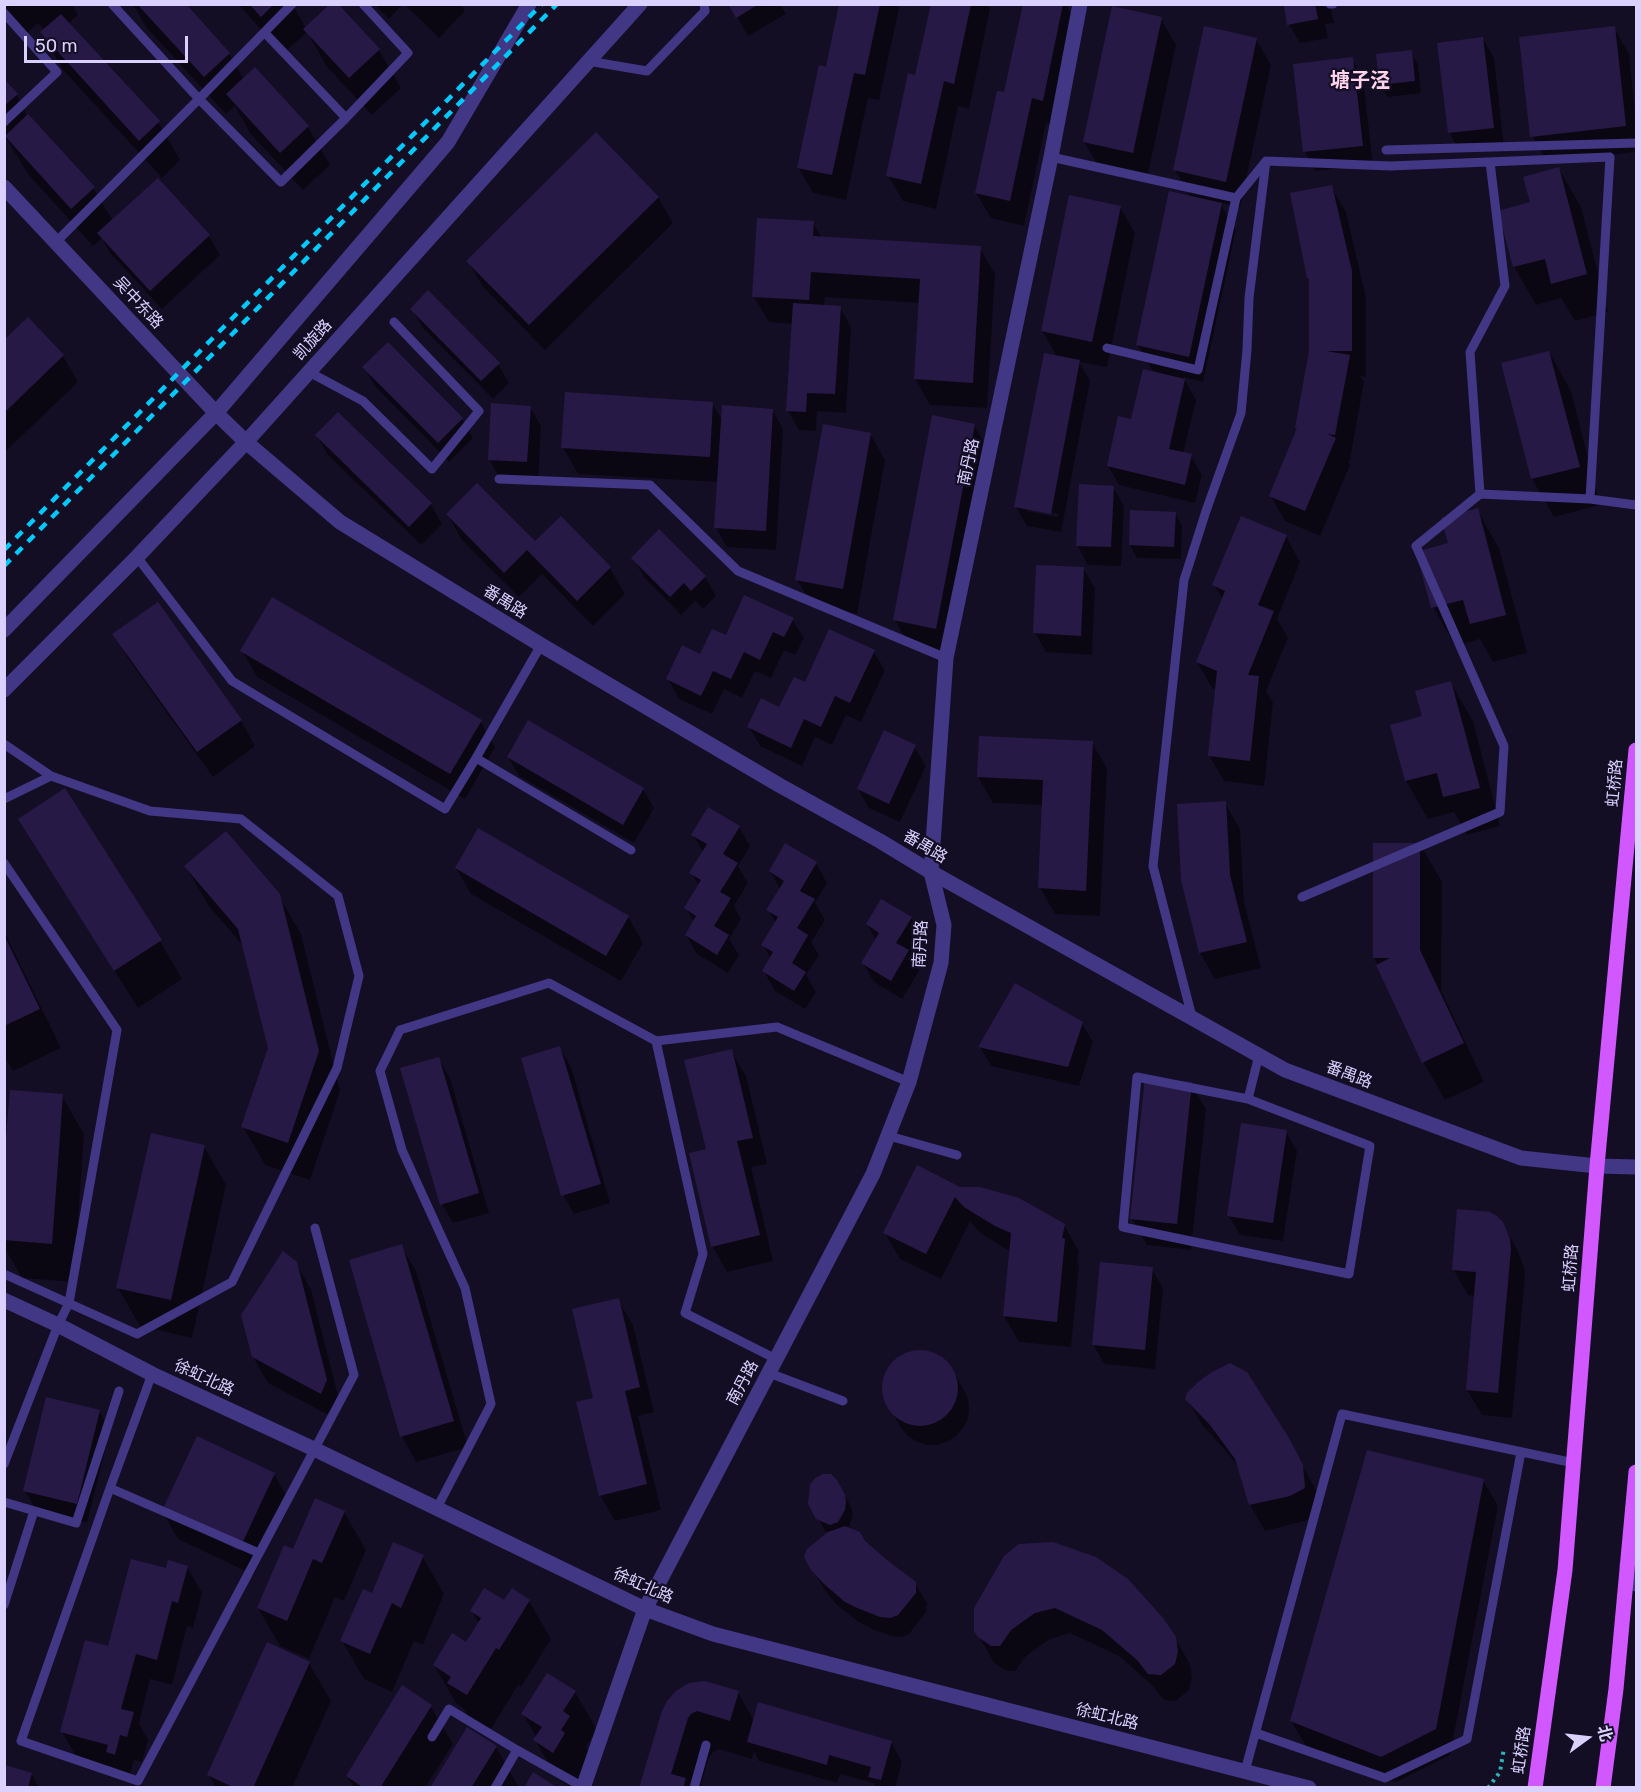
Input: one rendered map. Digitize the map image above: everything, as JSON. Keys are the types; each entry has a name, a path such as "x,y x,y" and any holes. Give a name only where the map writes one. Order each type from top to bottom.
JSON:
{"main road":[{"name":"虹桥路","path":"1535,1788 1564,1570 1597,1166 1636,750"},
{"path":"1603,1788 1616,1689 1636,1473"}],"street":[{"name":"凯旋路","path":"4,630 216,413 448,142 529,4"},
{"name":"凯旋路","path":"4,690 246,442 639,4"},
{"name":"南丹路","path":"583,1787 645,1608 873,1174 909,1083 941,963 944,925 931,872 946,658 1051,157 1080,4"},
{"name":"吴中东路","path":"4,187 246,442"},
{"name":"番禺路","path":"246,442 340,522 542,645 931,872 1285,1070 1521,1158 1597,1166 1636,1167"},
{"name":"徐虹北路","path":"4,1300 152,1374 645,1608 713,1634 1309,1788"},
{"path":"1627,1565 1636,1584"}],"lane":[{"path":"112,4 199,99 281,183 408,53 363,4"},
{"path":"56,242 292,4"},
{"path":"588,61 647,71 705,11 704,4"},
{"path":"4,13 57,72 4,122"},
{"path":"265,33 346,118"},
{"path":"1386,150 1636,143"},
{"path":"1051,157 1236,198"},
{"path":"1266,161 1390,166 1610,157 1590,499"},
{"path":"1107,348 1198,370 1236,198 1266,161"},
{"path":"1192,1017 1153,866 1184,580 1240,413 1247,350 1249,298 1266,161"},
{"path":"1480,494 1470,352 1505,286 1490,162"},
{"path":"309,372 363,401 432,469 479,411 394,322"},
{"path":"499,479 650,485 738,571 946,658"},
{"path":"1302,897 1500,812 1504,746 1416,546 1480,494 1590,499 1636,505"},
{"path":"137,556 232,681 445,809 542,645"},
{"path":"4,744 51,776 150,811 242,819 338,896 359,976 338,1068 232,1282 137,1334 4,1274"},
{"path":"476,758 631,850"},
{"path":"4,799 51,776"},
{"path":"4,863 117,1029 69,1303 58,1325 4,1464"},
{"path":"437,1508 491,1404 465,1288 402,1150 380,1071 400,1030 549,983 656,1041 777,1027 909,1083"},
{"path":"656,1041 704,1254 685,1313 776,1359"},
{"path":"1248,1099 1259,1055"},
{"path":"1137,1077 1248,1099 1370,1146 1349,1274 1123,1227 1137,1077"},
{"path":"889,1136 957,1155"},
{"path":"152,1374 21,1741 138,1781 354,1375 315,1228"},
{"path":"769,1373 843,1401"},
{"path":"4,1502 76,1523 119,1391"},
{"path":"1245,1771 1342,1414 1574,1463"},
{"path":"1256,1733 1385,1778 1467,1739 1521,1452"},
{"path":"110,1488 259,1553"},
{"path":"4,1605 34,1511"},
{"path":"432,1737 449,1709 583,1787"},
{"path":"694,1788 706,1745"},
{"path":"495,1788 517,1750"}],"path":[{"path":"1488,1788 1500,1772 1504,1748"}],"building":[{"path":"137,4 186,4 230,53 204,77"},
{"path":"249,4 274,4 261,17"},
{"path":"728,4 759,4 736,18"},
{"path":"839,4 880,4 865,75 854,73 832,175 797,168 819,65 826,67"},
{"path":"931,4 971,4 954,84 944,81 921,184 886,176 908,73 915,75"},
{"path":"1023,4 1063,4 1043,101 1032,98 1010,201 975,193 997,91 1004,92"},
{"path":"1284,4 1315,4 1318,19 1287,25"},
{"path":"329,5 339,5 380,49 349,78 303,29"},
{"path":"1112,6 1162,17 1133,153 1083,142"},
{"path":"61,14 160,121 139,141 40,32"},
{"path":"1204,26 1257,38 1226,182 1173,170"},
{"path":"1615,26 1626,126 1530,137 1519,37"},
{"path":"1483,37 1494,128 1448,133 1437,43"},
{"path":"1412,50 1415,81 1379,85 1376,54"},
{"path":"1353,57 1363,146 1303,152 1293,64"},
{"path":"255,67 309,126 280,153 226,94"},
{"path":"4,79 18,94 4,106"},
{"path":"28,114 95,187 71,209 5,136"},
{"path":"596,132 659,197 529,325 466,261"},
{"path":"1559,167 1587,274 1551,284 1545,259 1513,267 1498,211 1530,202 1523,177"},
{"path":"158,178 210,235 150,291 97,233"},
{"path":"1332,185 1352,271 1352,351 1326,351 1350,355 1335,435 1327,434 1336,438 1305,511 1269,496 1297,428 1295,428 1309,351 1309,278 1307,278 1290,193"},
{"path":"1169,191 1222,203 1189,357 1136,345"},
{"path":"1069,195 1121,206 1092,342 1041,331"},
{"path":"757,218 814,221 813,236 981,246 973,383 914,379 920,279 811,272 809,300 752,297"},
{"path":"428,290 500,363 481,381 410,309"},
{"path":"793,303 841,306 835,394 807,393 806,412 786,411"},
{"path":"28,317 64,355 4,413 4,340"},
{"path":"388,342 463,418 438,443 362,367"},
{"path":"1549,351 1580,467 1531,479 1501,363"},
{"path":"1044,353 1080,360 1051,514 1014,507"},
{"path":"1143,369 1185,379 1169,449 1192,454 1185,485 1107,466 1118,416 1131,419"},
{"path":"565,392 713,402 710,457 561,448"},
{"path":"491,403 531,406 527,462 488,460"},
{"path":"722,405 773,409 766,531 714,528"},
{"path":"338,412 432,503 409,527 315,435"},
{"path":"932,415 975,424 936,629 893,620"},
{"path":"823,424 871,433 843,589 795,580"},
{"path":"477,483 535,541 561,516 611,567 577,601 527,550 504,573 446,514"},
{"path":"1079,484 1114,486 1111,547 1076,546"},
{"path":"1478,508 1506,615 1470,624 1463,600 1431,608 1416,552 1448,543 1441,518"},
{"path":"1130,510 1176,512 1174,547 1129,545"},
{"path":"1241,516 1287,535 1258,605 1274,611 1248,675 1259,676 1250,761 1208,756 1217,671 1196,662 1225,591 1212,585"},
{"path":"659,529 706,576 691,591 684,583 670,597 631,558"},
{"path":"1036,565 1084,567 1081,636 1033,633"},
{"path":"744,595 794,618 784,637 773,632 760,660 744,652 731,679 713,671 701,696 666,679 682,645 700,654 712,629 726,635"},
{"path":"272,597 482,720 450,774 240,651"},
{"path":"158,602 242,720 197,752 112,634"},
{"path":"829,629 875,650 850,703 835,696 821,727 804,719 791,748 747,727 761,698 779,707 794,677 805,682"},
{"path":"1451,681 1480,788 1443,797 1437,773 1405,781 1390,725 1422,716 1415,691"},
{"path":"528,720 644,788 623,825 507,757"},
{"path":"884,730 916,745 889,804 857,789"},
{"path":"979,736 1093,741 1086,891 1038,888 1043,780 977,777"},
{"path":"65,788 162,940 114,971 18,819"},
{"path":"1226,801 1230,875 1247,942 1199,953 1181,880 1177,804"},
{"path":"708,807 740,826 723,854 738,863 720,892 731,898 714,926 729,935 717,955 685,935 696,916 684,908 701,880 689,873 707,844 691,835"},
{"path":"478,828 629,916 606,956 455,868"},
{"path":"226,831 280,894 319,1051 288,1143 241,1127 268,1048 238,929 184,866"},
{"path":"785,843 817,862 800,891 815,899 797,928 808,935 792,963 806,972 794,991 762,971 773,952 761,945 778,917 766,910 784,881 769,871"},
{"path":"1373,843 1420,843 1420,950 1464,1043 1422,1063 1376,965 1390,958 1373,958"},
{"path":"881,899 912,917 896,943 909,950 891,981 861,963 879,933 866,924"},
{"path":"4,935 40,1009 4,1026"},
{"path":"1015,983 1083,1022 1068,1067 978,1047"},
{"path":"560,1046 601,1184 561,1196 521,1058"},
{"path":"732,1049 753,1138 737,1141 760,1235 711,1247 689,1153 706,1149 684,1060"},
{"path":"439,1057 479,1193 440,1205 400,1068"},
{"path":"1145,1077 1192,1082 1177,1224 1130,1219"},
{"path":"10,1090 63,1094 52,1244 4,1240 4,1161"},
{"path":"1241,1123 1287,1130 1273,1223 1227,1216"},
{"path":"151,1133 205,1145 171,1300 116,1288"},
{"path":"917,1165 960,1187 980,1187 1019,1198 1065,1224 1062,1238 1065,1239 1057,1322 1003,1316 1011,1233 964,1207 955,1197 926,1254 883,1233"},
{"path":"1457,1209 1490,1212 1503,1222 1510,1239 1498,1393 1466,1390 1476,1272 1452,1270"},
{"path":"402,1244 454,1421 400,1437 349,1260"},
{"path":"283,1251 297,1262 327,1380 321,1394 252,1357 241,1315"},
{"path":"1100,1262 1153,1267 1145,1350 1092,1345"},
{"path":"619,1298 640,1387 625,1391 647,1484 599,1496 576,1402 593,1398 572,1309"},
{"path":"913,1350 927,1350 941,1356 952,1367 958,1381 955,1403 947,1415 927,1426 913,1426 899,1420 888,1409 882,1395 882,1381 888,1367 899,1356"},
{"path":"1230,1363 1247,1372 1289,1438 1303,1465 1305,1488 1290,1496 1249,1505 1235,1459 1210,1425 1185,1399 1187,1393 1198,1382"},
{"path":"46,1397 100,1410 77,1504 23,1491"},
{"path":"197,1436 275,1473 239,1550 161,1513"},
{"path":"1367,1450 1484,1479 1436,1729 1381,1757 1290,1721"},
{"path":"823,1474 831,1474 837,1480 846,1502 845,1510 838,1522 830,1525 816,1519 808,1504 810,1485 815,1478"},
{"path":"315,1498 345,1511 322,1563 313,1559 287,1621 257,1608 284,1545 293,1549"},
{"path":"845,1526 860,1532 865,1541 916,1582 916,1593 898,1615 891,1618 880,1617 845,1602 811,1570 804,1557 807,1549 828,1532"},
{"path":"393,1542 424,1555 401,1608 392,1603 370,1654 340,1641 363,1589 372,1593"},
{"path":"1053,1542 1096,1557 1128,1579 1163,1618 1176,1637 1178,1651 1175,1664 1161,1675 1148,1674 1137,1660 1102,1630 1055,1608 1035,1613 1011,1630 1000,1646 991,1646 978,1637 974,1631 974,1608 1004,1556 1019,1544"},
{"path":"131,1559 166,1568 168,1560 188,1566 178,1603 172,1601 157,1660 136,1654 121,1709 134,1712 127,1737 120,1735 115,1755 106,1752 108,1745 60,1732 85,1640 108,1646"},
{"path":"484,1588 504,1600 512,1588 530,1600 499,1650 496,1648 467,1695 447,1683 451,1677 433,1665 452,1633 466,1642 481,1618 470,1611"},
{"path":"267,1642 310,1662 253,1788 235,1788 207,1775"},
{"path":"547,1673 576,1691 563,1711 570,1716 561,1730 565,1733 553,1753 533,1740 542,1727 521,1714"},
{"path":"705,1681 739,1691 730,1721 697,1711 691,1714 671,1774 686,1778 683,1788 639,1788 667,1701 676,1691 689,1683"},
{"path":"402,1685 432,1705 380,1788 364,1788 346,1776"},
{"path":"758,1702 892,1741 881,1780 868,1777 871,1767 829,1755 827,1765 747,1742"},
{"path":"467,1727 497,1746 471,1788 430,1788"},
{"path":"5,1765 32,1773 28,1788 5,1788"},
{"path":"533,1772 558,1788 524,1788"}],"railway":[{"path":"4,550 542,4"},
{"path":"4,566 557,4"}],"district":[{"name":"塘子泾","path":"1360,81"}]}
